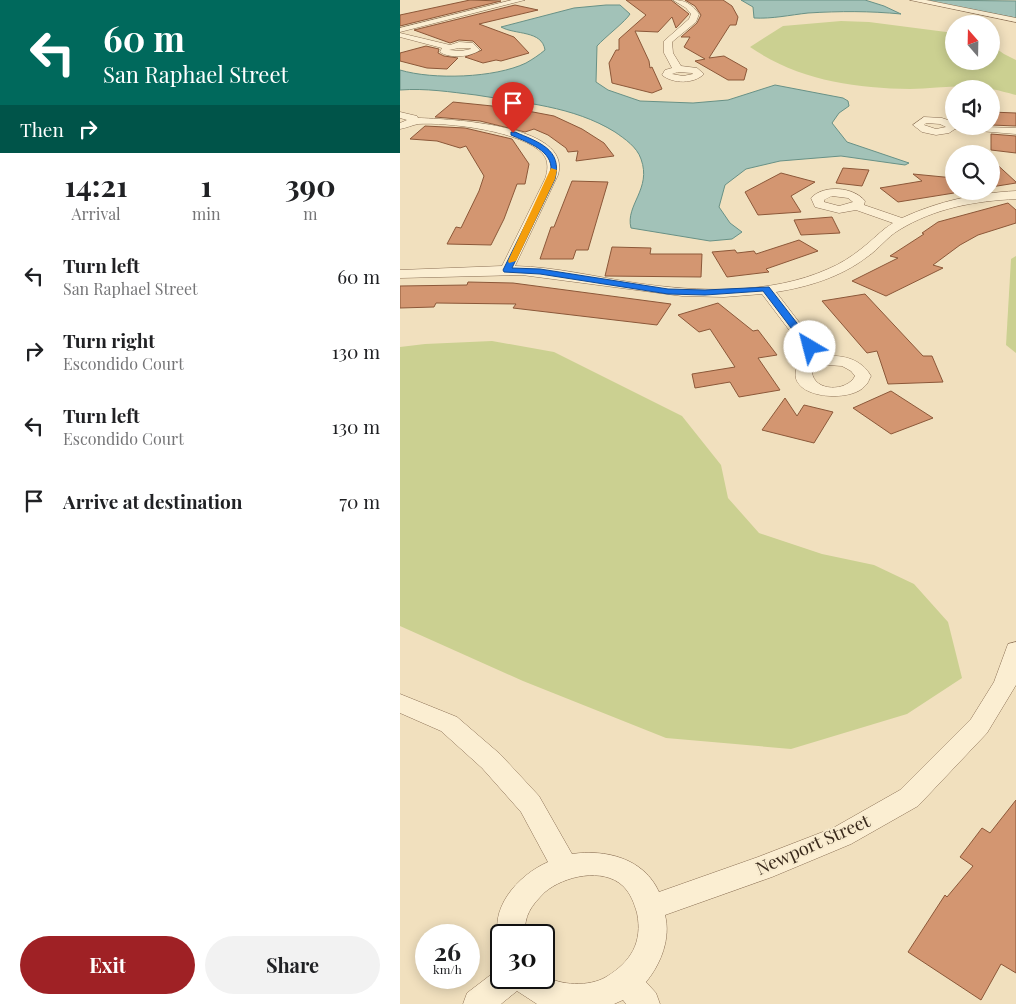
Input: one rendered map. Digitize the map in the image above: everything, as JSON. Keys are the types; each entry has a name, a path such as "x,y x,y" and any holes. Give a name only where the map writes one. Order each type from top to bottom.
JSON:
{"street":[{"path":"400,30 521,0"},
{"path":"677,0 690,6 695,14 693,20 668,41 666,49 678,69"},
{"path":"914,0 1016,20"},
{"path":"400,35 449,47"},
{"path":"400,114 411,116 413,120"},
{"path":"400,126 413,120 479,126 504,131 529,139 551,158 554,168 551,179 507,270"},
{"path":"1000,130 1016,131"},
{"path":"400,274 507,270 540,272 668,291 705,292 766,289 798,283 847,265 862,255 878,239 903,222 920,214 949,204 1016,195"},
{"path":"855,206 903,222"},
{"path":"766,289 821,361"},
{"name":"Newport Street","path":"652,907 762,868 842,836 909,798 978,726 1005,684 1016,650"},
{"path":"400,703 449,724 491,760 530,804 564,867"},
{"path":"511,924 512,917 524,895 541,878 555,870 579,863 602,864 624,872 641,887 652,907 653,938 644,961 626,981 602,994 576,1000 558,998 537,989"},
{"path":"626,981 645,1004"},
{"path":"478,1004 496,989"}],"green space":[{"path":"841,21 869,22 945,32 945,70 1000,70 1000,51 1016,60 1016,95 1000,91 1000,80 945,80 945,87 910,89 868,87 807,75 768,58 750,47 783,26"},
{"path":"1016,256 1016,353 1006,345 1011,259"},
{"path":"492,341 554,352 682,416 721,465 728,498 759,533 822,554 874,565 914,584 948,622 962,678 907,714 791,749 666,738 523,681 400,626 400,347"}],"water":[{"path":"741,0 865,0 901,14 832,12 754,18 753,7"},
{"path":"921,0 1016,1 1016,18"},
{"path":"620,5 630,14 597,46 596,82 608,90 640,101 693,103 728,100 775,85 843,98 848,101 849,106 839,113 832,123 847,142 909,163 905,165 841,156 780,161 746,169 725,185 719,207 730,223 742,232 732,239 710,241 631,228 630,220 643,179 641,159 637,151 627,140 599,123 565,111 530,103 447,92 400,90 400,70 429,75 464,76 498,72 526,63 545,50 543,44 533,36 501,27 574,8"}],"building":[{"path":"470,0 501,1 400,26 400,15"},
{"path":"626,0 671,0 689,14 676,28 672,17 658,32 635,31 649,61 650,68 652,67 662,89 652,93 612,83 609,63 616,50 619,50 619,39 646,15"},
{"path":"685,0 723,0 732,6 738,17 736,25 730,25 709,58 724,56 747,69 744,80 728,80 695,61 705,59 684,47 690,37 681,37 697,23 701,15 695,6"},
{"path":"515,5 538,10 479,24 514,37 529,53 501,61 496,60 483,63 465,57 482,50 473,41 459,40 450,43 414,30"},
{"path":"426,46 439,49 438,53 444,56 458,58 447,69 427,68 400,61 400,53"},
{"path":"453,102 512,108 554,116 582,129 604,143 614,156 576,161 578,151 568,152 566,148 548,135 534,129 525,132 480,121 435,117"},
{"path":"1000,112 1016,113 1016,126 1000,125"},
{"path":"425,126 465,128 512,139 529,164 525,184 517,184 504,219 491,245 447,244 456,227 461,228 484,176 466,146 460,148 437,141 410,139"},
{"path":"991,135 1016,136 1016,153 1000,151 1000,145 991,145"},
{"path":"1000,167 1016,182 1000,186"},
{"path":"843,168 869,170 862,186 836,183"},
{"path":"781,173 815,182 791,196 801,212 758,215 745,192"},
{"path":"913,174 945,177 945,194 898,202 880,188 922,181"},
{"path":"572,181 608,182 588,250 576,250 573,259 540,259 551,227 554,227"},
{"path":"1008,203 1016,210 1016,223 978,235 960,245 933,265 943,268 886,296 852,281 898,258 890,256 924,234 922,233 938,222"},
{"path":"832,217 840,233 801,235 794,220"},
{"path":"799,240 818,251 766,269 769,272 727,277 712,252 735,250 737,253 754,251 756,254"},
{"path":"612,247 651,248 650,254 702,254 701,277 605,276"},
{"path":"468,282 513,283 671,304 657,325 513,308 516,304 436,303 434,307 400,308 400,286 467,285"},
{"path":"865,294 923,356 932,356 943,382 888,384 877,351 867,353 822,301"},
{"path":"718,303 753,331 758,330 777,355 758,358 780,390 739,397 730,382 695,388 692,374 735,367 710,329 699,332 678,315"},
{"path":"891,391 933,418 891,434 853,408"},
{"path":"785,398 797,416 804,405 833,412 814,443 762,430"},
{"path":"1016,800 1016,973 1001,964 981,1000 908,952 945,895 947,897 973,866 960,857 982,828 990,833"}],"slow traffic":[{"path":"512,261 554,170"}],"route":[{"path":"513,133 529,139 539,146 551,158 554,168 551,179 507,270 540,272 668,291 705,292 766,289 810,347"}]}
